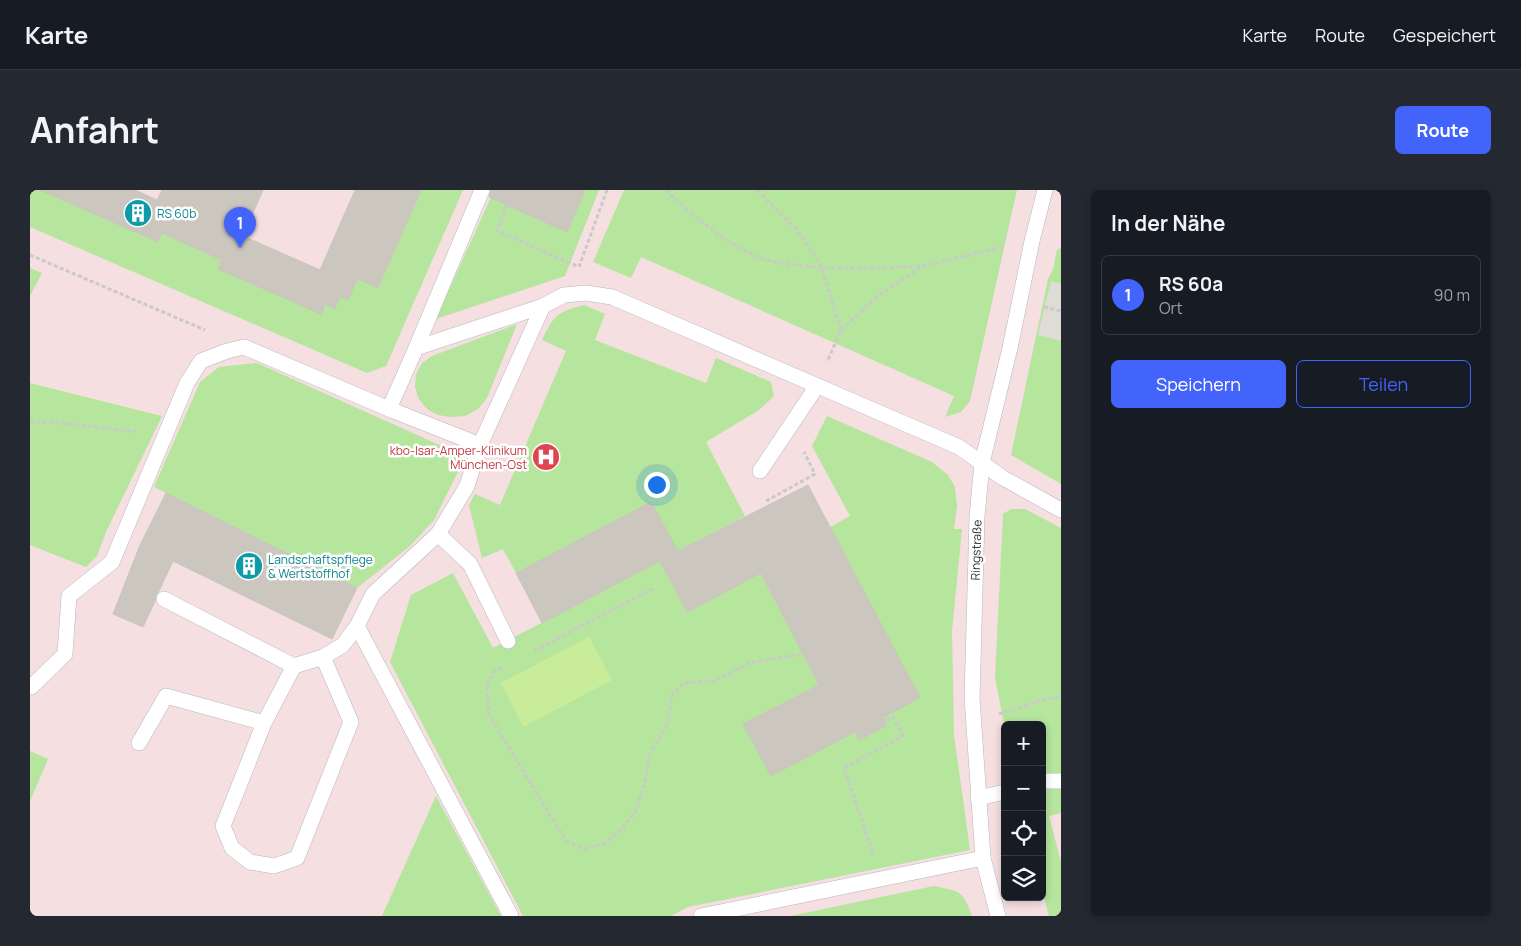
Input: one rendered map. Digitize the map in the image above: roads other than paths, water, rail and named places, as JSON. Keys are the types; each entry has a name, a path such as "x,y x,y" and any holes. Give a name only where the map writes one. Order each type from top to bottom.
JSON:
{"lane":[{"path":"389,409 482,190"},
{"name":"Ringstraße","path":"998,916 983,858 972,698 977,517 982,463 1045,190"},
{"path":"416,348 543,306 564,295 586,293 612,297 959,447 1003,478 1061,510"},
{"path":"164,599 294,666 323,657 343,645 357,626 373,594 438,534 467,486 480,445 543,306"},
{"path":"31,688 65,654 69,596 112,562 186,383 201,361 227,350 244,347 389,409 480,445"},
{"path":"760,471 817,386"},
{"path":"438,534 470,564 508,641"},
{"path":"357,626 511,916"},
{"path":"294,666 264,723 224,826 232,848 250,862 274,866 297,858 351,722 323,657"},
{"path":"139,743 166,696 264,723"},
{"path":"1046,781 1061,781"},
{"path":"978,798 1001,793"},
{"path":"701,916 983,858"}],"place":[{"name":"RS 60b","path":"138,213"},
{"name":"RS 60a","path":"240,248"},
{"name":"kbo-Isar-Amper-Klinikum München-Ost","path":"546,457"},
{"name":"Landschaftspflege & Wertstoffhof","path":"249,566"}]}
